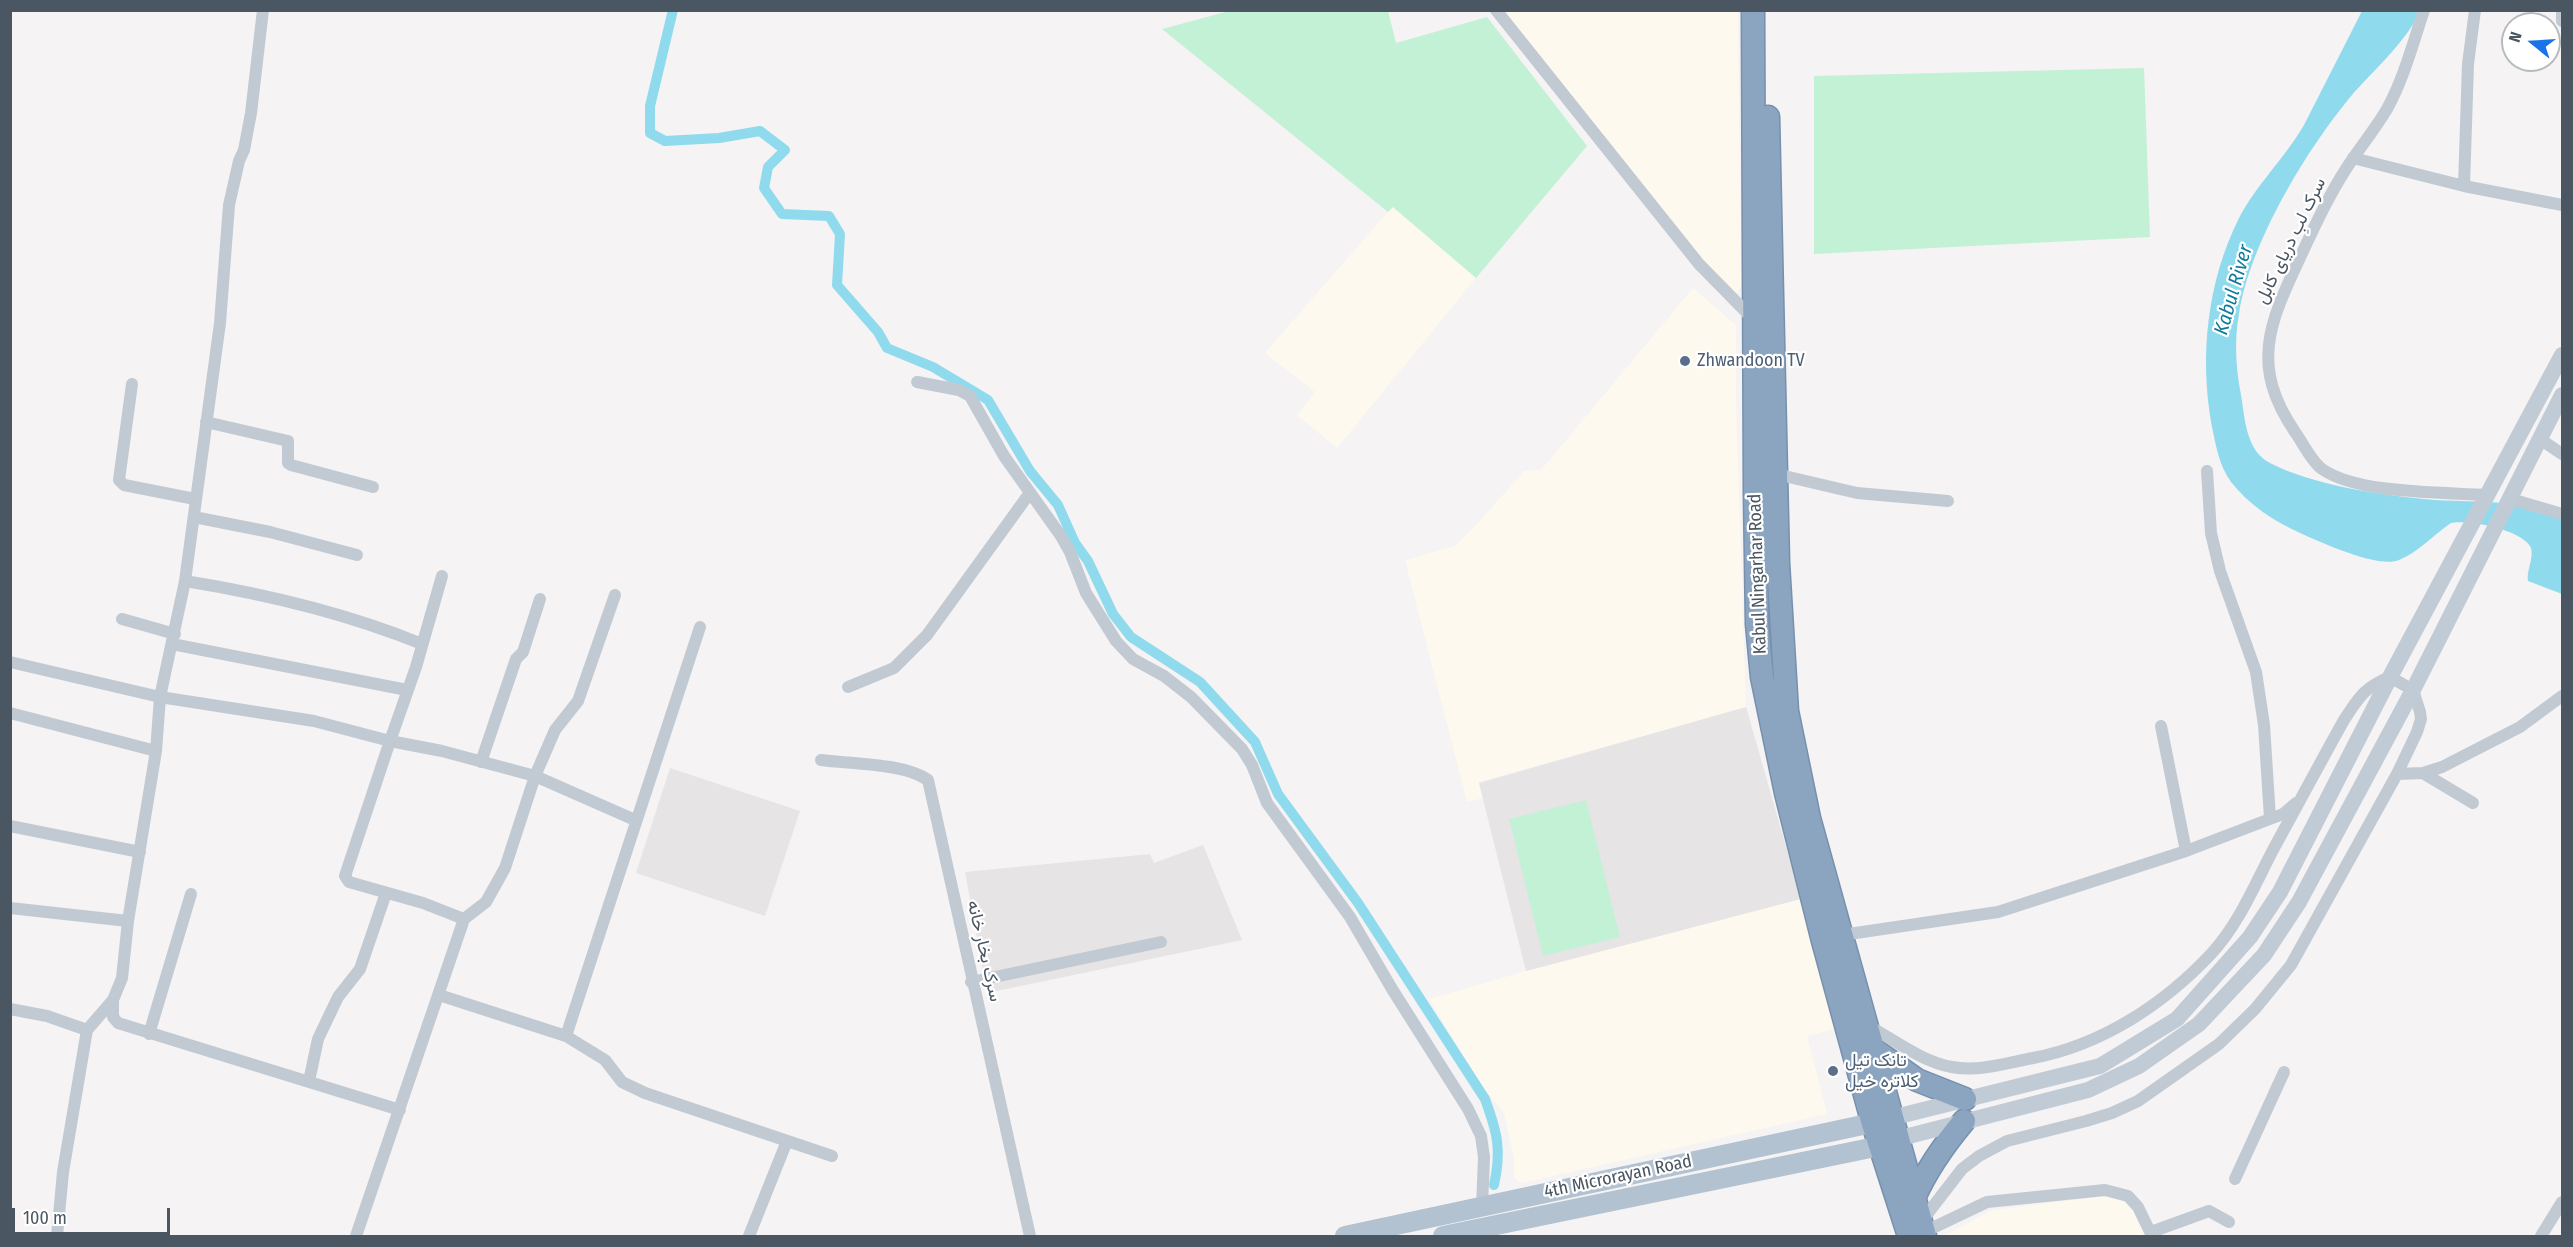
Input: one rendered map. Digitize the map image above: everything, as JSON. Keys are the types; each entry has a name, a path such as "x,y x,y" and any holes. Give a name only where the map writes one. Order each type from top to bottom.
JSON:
{"highway":[{"name":"Kabul Ningarhar Road","path":"1753,10 1763,324 1757,600 1762,677 1785,793 1885,1132 1920,1232"},
{"path":"1763,324 1770,255 1767,10"},
{"name":"Kabul Ningarhar Road","path":"1763,324 1775,350 1779,573 1788,711 1809,818 1873,1049 1885,1132 1914,1198 1920,1232"},
{"path":"1873,1049 1964,1110 1926,1172 1914,1198"}],"main road":[{"path":"1885,1132 1964,1110 2100,1066 2177,1019 2250,937 2280,892 2390,677 2562,355"},
{"path":"1964,1110 2088,1090 2139,1066 2199,1024 2264,955 2299,902 2412,690 2562,395"},
{"name":"4th Microrayan Road","path":"1345,1236 1409,1230 1482,1207 1885,1132"},
{"name":"4th Microrayan Road","path":"1443,1236 1885,1132"}],"street":[{"path":"57,1236 63,1172 87,1030 113,1000 122,978 128,921 156,752 160,697 185,581 194,517 220,323 229,205 251,114 263,10"},
{"path":"1496,10 1699,264 1763,324"},
{"name":"سرک لبِ دریای کابل","path":"2424,10 2389,106 2373,134 2353,158 2314,228 2274,313 2269,337 2270,379 2274,393 2290,425 2321,468 2353,482 2395,489 2486,496"},
{"path":"2464,186 2468,64 2475,10"},
{"path":"2562,10 2562,21"},
{"path":"2353,158 2464,186 2562,205"},
{"path":"917,382 959,390 970,396 1004,456 1065,544 1086,593 1116,641 1133,659 1164,676 1191,697 1242,749 1252,765 1267,803 1350,917 1392,989 1445,1070 1481,1136 1484,1157 1482,1207"},
{"path":"132,384 119,480 124,485 195,499"},
{"path":"206,422 288,441 288,463 291,465 373,487"},
{"path":"2540,439 2562,454"},
{"path":"2207,471 2211,533 2217,561 2256,672 2264,725 2270,818"},
{"path":"1776,474 1857,493 1948,501"},
{"path":"848,687 894,668 927,635 1029,494"},
{"path":"2510,501 2562,514"},
{"path":"194,517 270,532 357,555"},
{"path":"442,576 422,644 345,876 350,882 464,919"},
{"path":"185,581 285,601 358,621 422,644"},
{"path":"356,1236 464,919 486,902 505,868 535,776 555,730 578,701 615,595"},
{"path":"482,762 516,659 523,652 540,599"},
{"path":"122,619 174,639 407,690"},
{"path":"566,1036 700,627"},
{"path":"10,662 160,697 314,721 390,741 442,751 535,776 635,820"},
{"path":"1866,1024 1924,1057 1952,1067 1979,1069 2060,1053 2101,1037 2141,1014 2177,985 2212,952 2246,904 2301,798 2362,692 2376,682 2390,677 2412,690 2421,719 2397,774 2291,965 2254,1009 2219,1044 2138,1101 2112,1113 2007,1142 1980,1156 1962,1169 1920,1232"},
{"path":"2397,774 2423,773 2442,767 2520,727 2562,696"},
{"path":"10,713 156,752"},
{"path":"2161,726 2186,851"},
{"name":"سرک بخار خانه","path":"821,760 892,769 912,773 928,780 971,982 1030,1236"},
{"path":"2423,773 2473,803"},
{"path":"1842,935 1998,912 2186,851 2283,814 2301,798"},
{"path":"10,826 140,852"},
{"path":"309,1081 318,1039 338,997 360,969 386,893"},
{"path":"150,1034 191,894"},
{"path":"10,908 128,921"},
{"path":"971,982 1161,942"},
{"path":"439,995 566,1036 604,1059 622,1082 645,1093 832,1156"},
{"path":"113,1000 113,1017 118,1023 400,1110"},
{"path":"10,1009 47,1017 87,1030"},
{"path":"2235,1179 2284,1072"},
{"path":"749,1236 788,1141"},
{"path":"1920,1232 1987,1202 2105,1190 2128,1196 2138,1207 2151,1234 2209,1211 2229,1222"},
{"path":"2541,1236 2562,1202"}],"shaded area":[{"path":"1496,11 1738,11 1741,288 1731,296"},
{"path":"1392,207 1476,278 1337,448 1297,415 1315,392 1265,353"},
{"path":"1693,288 1736,325 1736,403 1746,707 1479,782 1483,798 1467,802 1405,560 1455,546 1524,471 1541,470"},
{"path":"1746,707 1801,899 1526,971 1479,783"},
{"path":"670,768 800,811 765,916 636,873"},
{"path":"1203,845 1242,940 987,993 965,872 1150,854 1154,863"},
{"path":"1801,899 1838,1028 1807,1036 1827,1114 1522,1183 1514,1178 1514,1160 1504,1113 1484,1089 1429,999 1526,971"},
{"path":"2106,1196 2123,1198 2134,1207 2145,1236 1946,1235 1992,1210"}],"green space":[{"path":"1233,10 1388,11 1396,43 1487,17 1587,146 1476,278 1393,207 1388,212 1162,29"},
{"path":"2144,68 2150,237 1814,254 1814,76"},
{"path":"1586,800 1620,937 1543,956 1509,819"}],"water":[{"name":"Kabul River","path":"2362,11 2419,11 2408,32 2352,95 2316,142 2282,198 2255,258 2245,286 2236,334 2238,375 2251,443 2262,458 2270,463 2325,483 2405,497 2510,504 2562,517 2562,594 2528,581 2531,548 2518,536 2507,531 2482,524 2451,523 2413,553 2399,560 2390,562 2364,558 2321,542 2271,518 2238,490 2227,476 2221,462 2212,427 2206,374 2209,320 2219,268 2239,218 2304,125"}],"waterway":[{"path":"673,10 650,106 650,133 665,141 719,138 760,131 785,150 768,167 764,188 782,214 829,216 840,234 837,285 878,332 887,348 933,367 988,400 1030,471 1058,505 1075,543 1088,561 1113,614 1131,637 1200,682 1255,742 1278,794 1358,903 1485,1099 1497,1141 1498,1161 1494,1185"}],"place":[{"name":"Zhwandoon TV","path":"1685,361"},
{"name":"تانک تیل کلاتره خیل","path":"1833,1071"}]}
